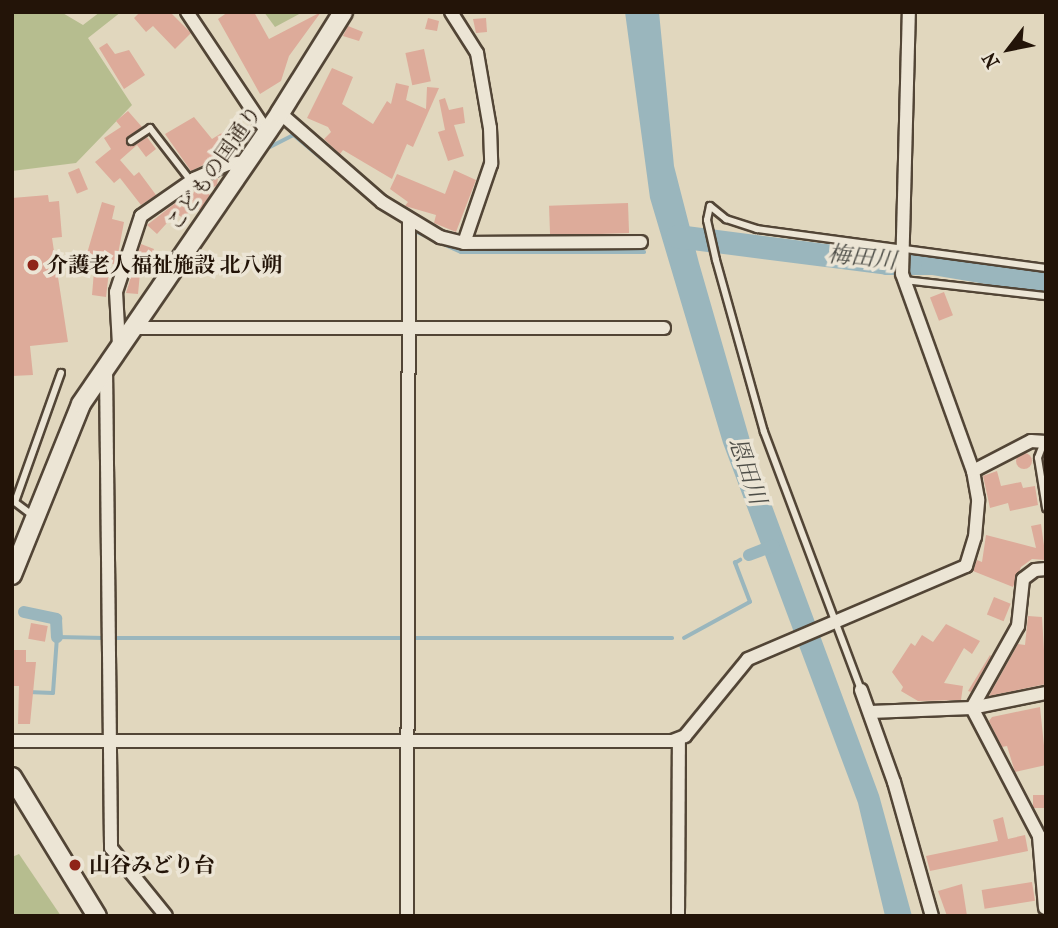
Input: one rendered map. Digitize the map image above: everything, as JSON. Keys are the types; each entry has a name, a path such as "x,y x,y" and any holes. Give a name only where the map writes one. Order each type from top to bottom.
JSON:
{"main road":[{"name":"こどもの国通り","path":"12,575 81,404 130,328 280,113 343,12"},
{"path":"12,777 97,916"}],"street":[{"path":"187,12 267,132"},
{"path":"450,12 477,53 490,128 491,164 464,243"},
{"path":"678,916 679,739 741,663 779,644 966,566 975,537 978,499 973,471 903,277 909,12"},
{"path":"280,113 409,220 440,237 464,243 641,242"},
{"path":"119,345 116,292 133,232 141,216 191,181 228,164 247,162"},
{"path":"407,916 409,220"},
{"path":"130,328 407,331 664,328"},
{"path":"106,364 111,848 166,916"},
{"path":"973,471 1031,441 1045,442"},
{"path":"972,708 1018,626 1023,579 1035,570 1046,569"},
{"path":"861,690 932,916"},
{"path":"870,712 972,708 1046,693"},
{"path":"972,708 1039,835 1045,908"},
{"path":"12,740 679,739"}],"lane":[{"path":"131,141 149,128 191,181"},
{"path":"861,690 771,454 715,253 707,220 710,206 726,219 757,229 1046,268"},
{"path":"903,277 1046,296"},
{"path":"36,517 15,502 61,373"},
{"path":"1045,442 1038,458 1046,508"}],"green space":[{"path":"12,12 61,12 83,25 100,12 121,12 88,38 132,105 76,163 12,171"},
{"path":"264,12 303,12 275,27"},
{"path":"19,854 61,916 12,916 12,857"}],"water":[{"name":"恩田川","path":"625,12 659,12 674,166 699,263 758,468 879,795 912,916 885,916 858,803 723,443 650,198"}],"building":[{"path":"140,12 170,12 191,33 175,49 153,26 146,32 134,18"},
{"path":"228,12 254,12 269,39 321,12 289,56 281,81 260,94 218,19"},
{"path":"428,18 439,21 437,31 425,29"},
{"path":"486,18 487,32 476,33 473,19"},
{"path":"348,26 363,32 359,41 343,36"},
{"path":"107,43 115,54 129,50 145,75 124,89 99,48"},
{"path":"424,49 431,81 412,85 405,53"},
{"path":"332,68 353,77 342,104 373,124 387,101 391,104 396,83 409,86 406,100 426,109 427,87 439,88 413,147 407,144 392,179 343,150 340,154 324,139 331,132 328,127 307,118"},
{"path":"445,98 449,110 463,107 465,123 454,125 464,156 448,161 438,132 445,130 439,100"},
{"path":"128,111 142,127 126,138 127,145 134,146 147,137 156,149 146,157 137,145 120,160 134,176 139,172 156,195 141,205 120,178 114,183 95,162 111,149 104,138 121,127 116,121"},
{"path":"194,117 212,139 228,129 240,147 191,171 165,134"},
{"path":"79,168 88,189 77,194 68,173"},
{"path":"454,170 476,180 456,232 434,223 436,215 405,206 408,202 390,189 397,174 445,194"},
{"path":"218,178 217,185 206,192 210,195 200,210 186,206 189,212 184,219 176,213 157,234 147,225 182,198 185,204 197,188"},
{"name":"介護老人福祉施設 北八朔","path":"48,195 49,202 59,201 62,237 52,238 68,342 30,346 33,375 12,376 12,198"},
{"path":"102,202 115,206 112,219 124,222 116,265 110,263 106,297 92,295 95,259 86,257"},
{"path":"628,203 629,233 550,236 549,206"},
{"path":"141,244 154,249 149,265 155,267 151,277 140,273 138,294 126,293"},
{"path":"944,292 953,315 939,321 930,297"},
{"path":"1024,453 1030,455 1030,467 1024,469 1018,467 1016,461 1018,455"},
{"path":"997,471 1001,486 1021,482 1023,488 1035,486 1038,505 1010,511 1008,503 990,508 983,476"},
{"path":"1041,524 1046,560 1032,559 1021,567 1013,587 973,571 977,560 982,562 986,535 1036,548 1031,526"},
{"path":"994,597 1011,604 1004,621 987,615"},
{"path":"1028,616 1042,617 1046,684 989,696 1018,644 1025,645"},
{"path":"31,623 48,626 45,642 28,639"},
{"path":"946,624 980,641 972,654 964,648 944,683 963,686 961,700 918,701 901,691 903,687 892,672 911,643 915,646 922,635 933,642"},
{"path":"12,650 26,650 26,662 36,662 30,724 18,724 19,686 12,686"},
{"path":"990,655 971,692 968,691"},
{"path":"1040,707 1046,765 1015,772 1007,746 1002,747 989,721 992,717"},
{"path":"1033,795 1046,795 1046,808 1033,808"},
{"path":"1003,817 1008,839 1025,835 1028,851 930,871 926,856 998,841 993,820"},
{"path":"1032,882 1035,901 985,909 982,890"},
{"path":"962,884 967,916 947,916 938,891"}],"waterway":[{"path":"270,147 294,135 323,159"},
{"path":"417,232 461,252 644,252"},
{"name":"梅田川","path":"677,236 887,263 932,263 1046,282"},
{"path":"749,555 773,546"},
{"path":"684,638 750,602 735,563 740,560"},
{"path":"24,612 56,619 57,637"},
{"path":"28,692 53,693 57,637 104,638"},
{"path":"115,638 403,638"},
{"path":"411,638 672,638"}],"place":[{"name":"介護老人福祉施設 北八朔","path":"33,265"},
{"name":"山谷みどり台","path":"75,865"}]}
